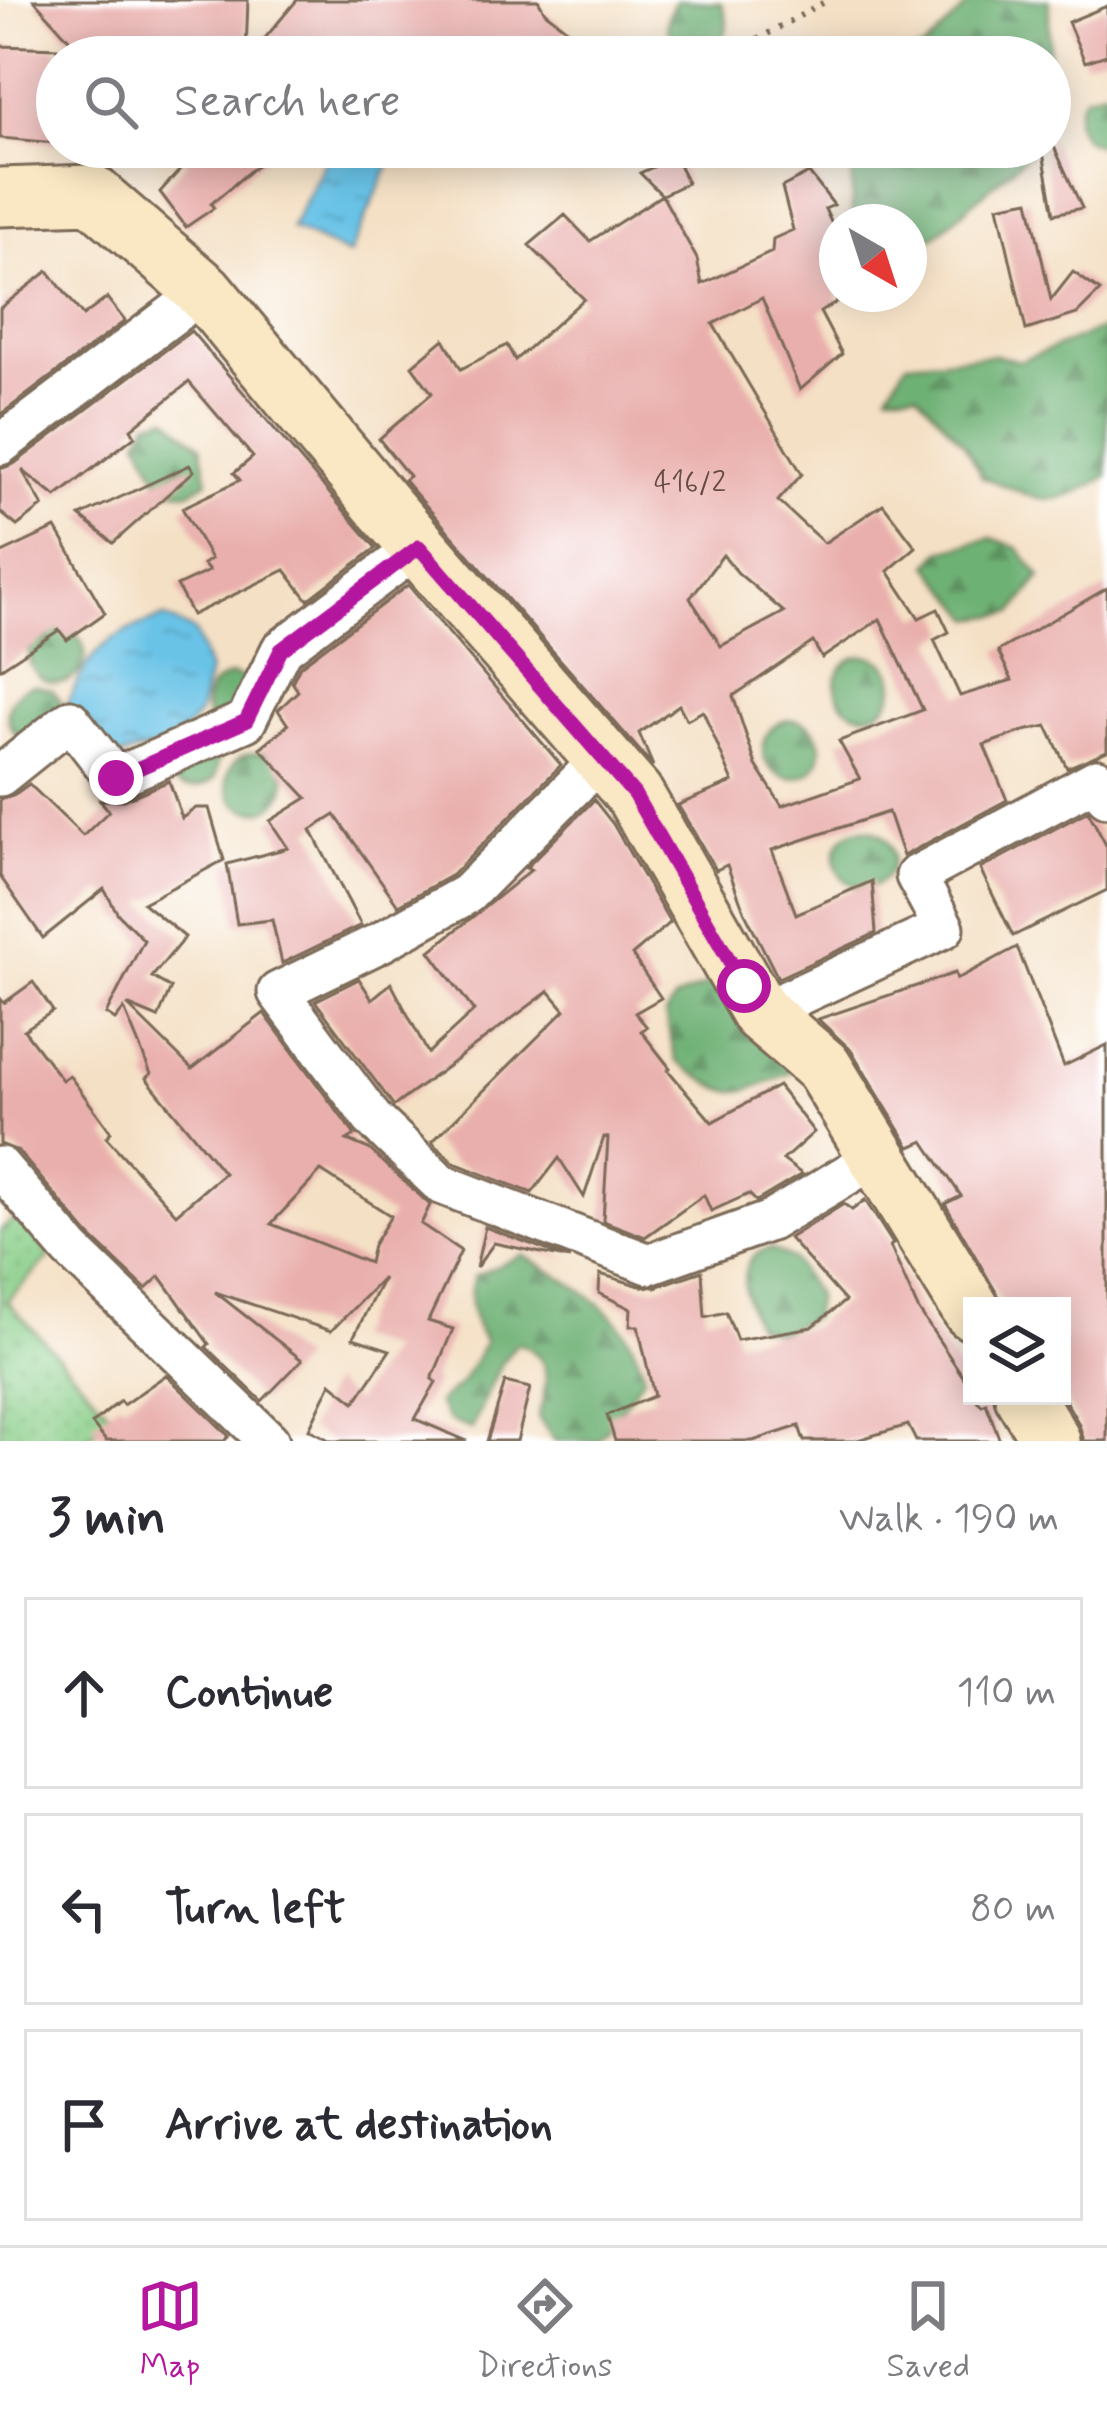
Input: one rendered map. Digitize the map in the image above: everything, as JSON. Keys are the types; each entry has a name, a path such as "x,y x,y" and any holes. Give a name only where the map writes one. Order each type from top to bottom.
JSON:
{"street":[{"path":"0,196 92,194 204,291 634,794 760,1013 824,1067 964,1297"},
{"path":"0,445 204,291"},
{"path":"0,776 70,720 116,778 246,721 281,650 419,547"},
{"path":"602,758 467,894 278,992 372,1118 441,1184 649,1264 770,1222 878,1156"},
{"path":"760,1013 944,928 916,876 1097,779 1107,797"},
{"path":"0,1167 70,1250 269,1441"},
{"path":"1029,1405 1051,1441"}],"path":[{"path":"763,36 828,0"}],"green space":[{"path":"677,0 721,3 727,24 723,36 672,36 668,19"},
{"path":"968,0 1049,0 1049,36 937,36"},
{"path":"1107,89 1107,146 1083,136 1077,114 1084,96"},
{"path":"852,168 1012,168 927,239 927,204 852,204"},
{"path":"1107,327 1107,476 1071,495 1033,497 982,477 965,445 917,392 888,392 907,362 995,355 1020,361"},
{"path":"167,417 201,446 208,481 190,492 163,490 139,439 148,422"},
{"path":"991,538 1017,547 1041,577 1013,613 973,619 929,565 941,551"},
{"path":"57,627 77,635 85,655 77,675 57,683 37,675 29,655 37,635"},
{"path":"865,656 886,664 894,685 886,706 865,714 844,706 836,685 844,664"},
{"path":"232,675 251,680 262,696 209,720 209,692"},
{"path":"33,685 52,690 64,706 24,742 11,727 8,710 16,695"},
{"path":"792,720 813,728 821,749 813,770 792,778 771,770 763,749 771,728"},
{"path":"220,751 215,778 202,786 184,787 167,775"},
{"path":"256,753 277,761 285,782 277,803 256,811 235,803 227,782 235,761"},
{"path":"864,829 885,837 893,858 885,879 864,887 843,879 835,858 843,837"},
{"path":"718,980 791,1072 731,1091 676,1061 665,1015 675,999"},
{"path":"19,1215 50,1257 7,1301 113,1416 84,1441 0,1441 0,1231"},
{"path":"771,1248 793,1260 816,1295 812,1317 778,1333 756,1325 744,1280 751,1260"},
{"path":"523,1255 598,1303 637,1353 644,1376 598,1441 555,1441 538,1418 546,1384 543,1364 517,1343 500,1365 472,1429 449,1421 438,1403 462,1382 485,1343 472,1311 474,1276"}],"water":[{"path":"322,168 388,168 349,255 291,228"},
{"path":"164,617 195,632 209,671 199,714 174,743 101,761 67,703 104,646"}],"building":[{"path":"34,0 248,0 247,36 66,36"},
{"path":"297,0 538,0 568,30 565,36 267,36"},
{"path":"1107,6 1107,55 1085,62 1068,22"},
{"path":"0,46 36,47 36,141 0,138"},
{"path":"182,168 253,168 211,204 214,208 186,227 160,192"},
{"path":"681,168 687,183 662,195 640,173"},
{"path":"1046,168 1064,168 1082,208 1054,214"},
{"path":"809,173 833,204 819,204 819,312 842,354 800,390 762,298 713,324 802,474 778,501 824,543 883,504 916,547 888,571 919,618 938,609 949,632 934,640 960,696 1012,680 998,651 1107,588 1107,751 1067,768 1047,726 984,745 1007,800 903,856 888,812 772,850 796,914 872,881 876,933 778,978 727,865 716,870 678,805 733,782 703,711 687,720 679,705 639,733 653,766 408,485 404,480 409,476 379,439 432,393 412,366 444,339 461,369 507,345 515,360 584,299 529,245 565,215 590,241 662,195 697,259 702,284 772,252 773,239 793,230 782,187","holes":["723,555 784,612 721,646 690,598","880,619 923,710 839,741 860,779 782,806 756,765 733,696 813,642 822,658"]},
{"path":"1029,200 1051,300 1073,272 1100,291 1077,314 1026,330 998,206"},
{"path":"48,271 83,316 107,298 125,321 0,415 0,308"},
{"path":"191,331 376,548 308,600 285,570 192,615 177,586 209,571 203,564 211,559 182,508 240,480 234,473 253,457 189,382 131,429 135,436 56,497 22,470 43,506 17,526 0,512 0,469 14,464"},
{"path":"190,465 194,471 113,543 80,516"},
{"path":"56,528 105,613 67,640 59,630 0,669 0,554"},
{"path":"408,585 561,765 452,875 398,905 335,815 311,830 361,925 282,963 272,920 237,924 227,864 288,848 270,821 307,798 260,748 288,725 278,710 298,691 292,682 300,666"},
{"path":"169,781 182,818 196,808 209,808 224,860 143,903 185,937 152,977 171,988 158,1018 127,1005 192,1069 264,1013 355,1135 347,1140 369,1149 430,1205 421,1224 461,1251 428,1321 453,1329 432,1379 436,1382 415,1419 467,1441 331,1441 309,1429 331,1383 355,1402 390,1350 353,1338 383,1278 331,1331 215,1292 302,1360 262,1401 206,1347 209,1344 160,1276 146,1289 88,1234 18,1151 0,1144 0,998 4,1003 33,982 53,1011 24,1030 62,1080 69,1075 111,1132 106,1137 176,1214 224,1173 146,1078 151,1074 124,1009 115,1020 106,1014 144,940 118,914 104,889 43,938 0,876 0,799 29,784 83,836 109,811 100,800 124,800","holes":["321,1171 391,1216 373,1245 369,1263 271,1224"]},
{"path":"594,800 670,923 632,955 661,998 635,1013 647,1027 641,1031 712,1122 778,1086 814,1132 783,1160 802,1174 756,1201 749,1194 711,1211 704,1195 645,1237 603,1221 608,1138 604,1137 584,1197 559,1158 532,1193 454,1163 432,1142 565,1010 549,991 394,1106 315,1001 359,979 372,999 391,983 428,1053 474,1011 430,951 531,870 526,868"},
{"path":"1088,811 1107,847 1107,890 1013,936 980,869"},
{"path":"1017,947 1064,1066 1107,1045 1107,1441 1084,1441 1068,1405 1071,1297 999,1297 945,1204 961,1196 924,1141 910,1147 851,1050 818,1019 955,973 957,979"},
{"path":"865,1200 893,1244 918,1309 963,1376 963,1405 987,1405 1000,1441 916,1441 908,1425 854,1441 804,1441 799,1426 753,1441 615,1441 607,1415 654,1396 638,1326 630,1326 631,1309 599,1293 600,1274 655,1287 702,1271 705,1317 726,1312 737,1340 812,1327 845,1301 789,1238 844,1204 852,1210"},
{"path":"485,1227 570,1259 494,1243 476,1268"},
{"path":"166,1375 229,1436 224,1441 106,1441 92,1424 120,1401 123,1405"},
{"path":"505,1382 530,1388 517,1441 487,1441"}],"route":[{"path":"116,778 246,721 281,650 419,547 634,794 744,986"}]}
